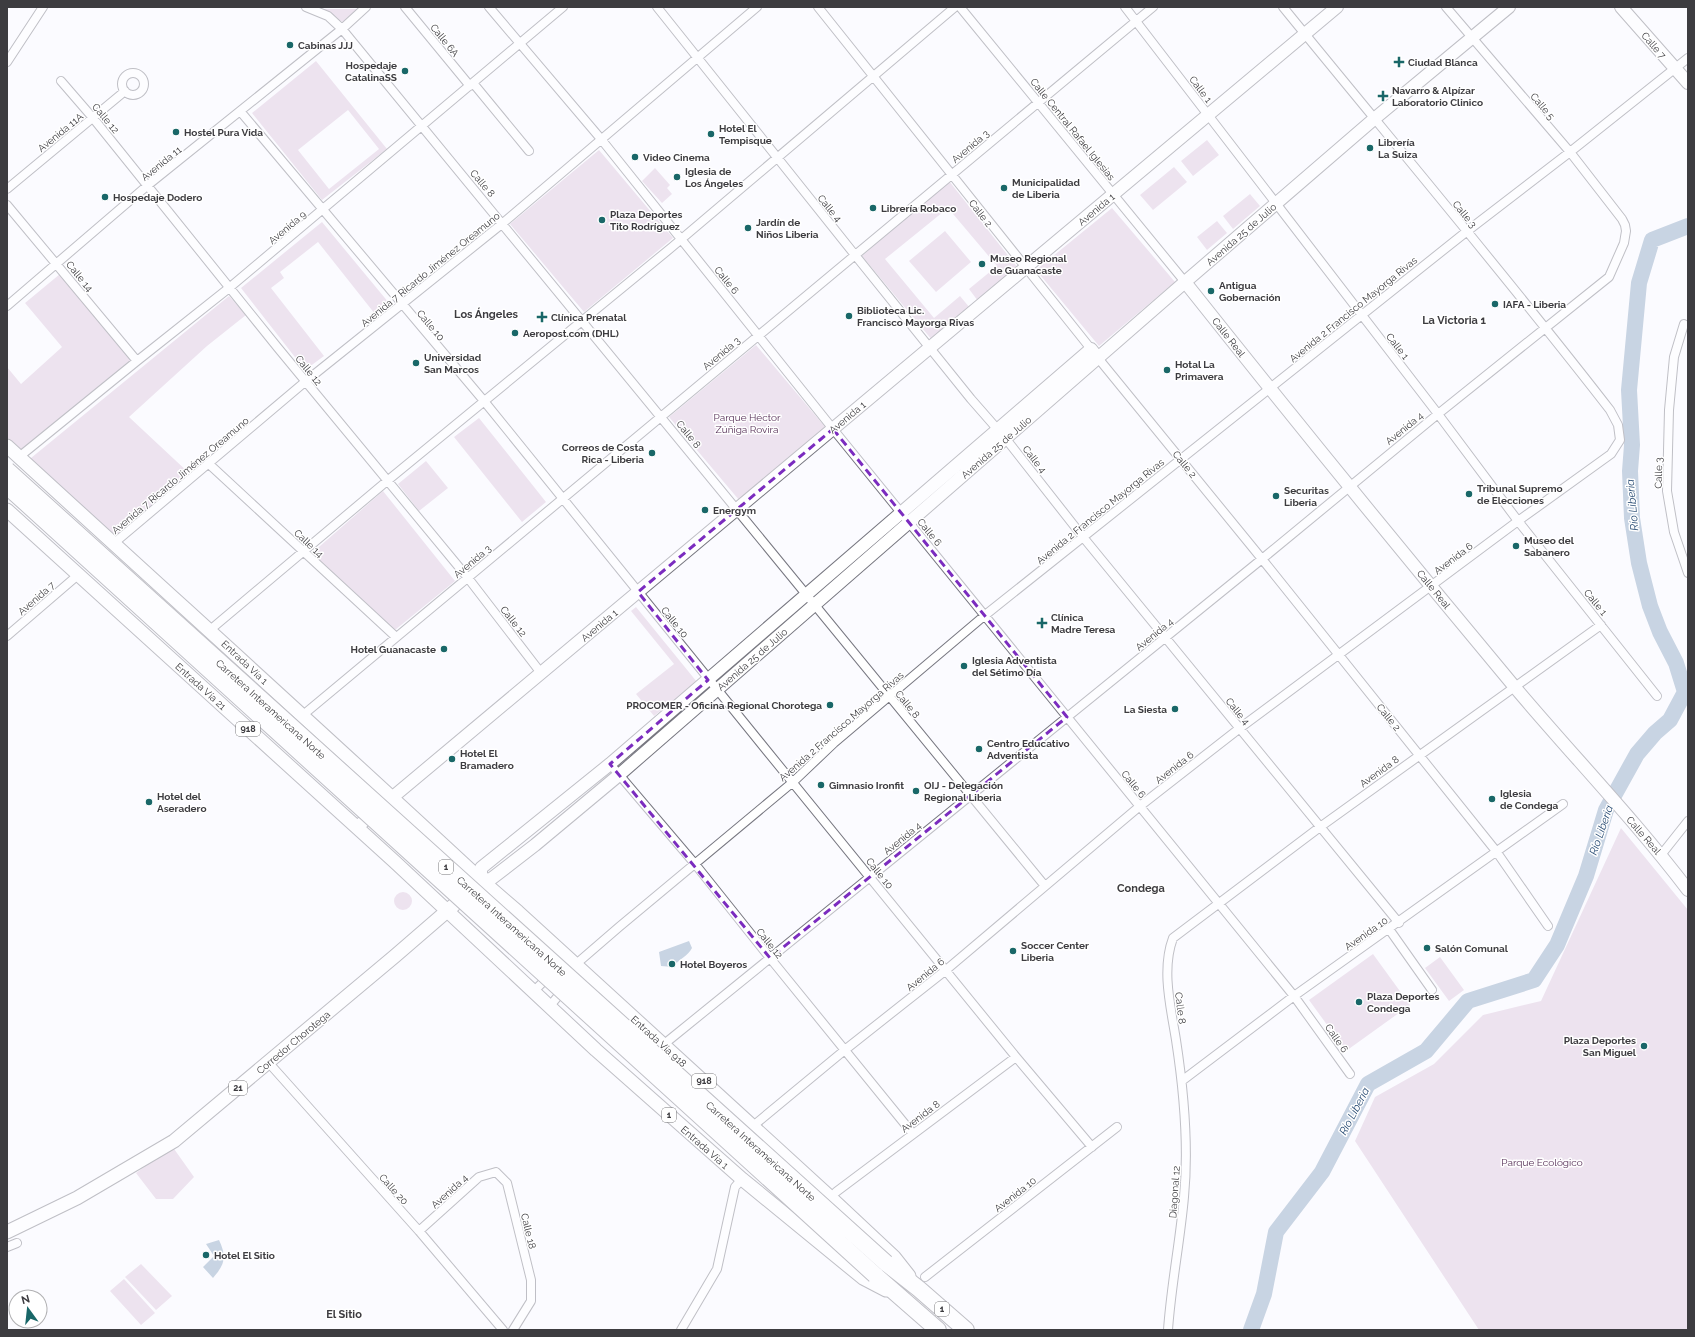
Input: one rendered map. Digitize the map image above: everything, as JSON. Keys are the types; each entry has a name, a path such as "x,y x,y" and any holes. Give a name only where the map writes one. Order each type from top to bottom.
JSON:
{"highway":[{"name":"Carretera Interamericana Norte","path":"7,470 880,1269 905,1301 938,1330"},
{"name":"Carretera Interamericana Norte","path":"7,486 880,1269 922,1283 966,1330"}],"main road":[{"name":"Entrada Vía 1","path":"7,446 113,544 303,715 481,880"},
{"name":"Entrada Vía 21","path":"7,510 357,827 447,912"},
{"name":"Avenida 25 de Julio","path":"447,912 481,880"},
{"name":"Entrada Vía 918","path":"481,880 753,1126 922,1283"},
{"name":"Entrada Vía 1","path":"447,912 549,1007 742,1179 863,1278 905,1301"},
{"name":"Corredor Chorotega","path":"7,1232 77,1198 174,1141 447,912"}],"street":[{"path":"7,62 43,7"},
{"name":"Calle 8","path":"306,7 328,16 342,28 662,416 814,605 1046,886"},
{"name":"Avenida 11","path":"7,306 148,185 366,7"},
{"name":"Calle 6A","path":"405,7 529,151"},
{"name":"Calle 6","path":"489,7 601,139 984,616 1219,903 1294,996 1350,1074"},
{"name":"Avenida 9","path":"19,458 137,361 230,288 563,7"},
{"name":"Calle 4","path":"657,7 698,57 776,158 930,348 998,429 1083,537 1398,923"},
{"name":"Avenida 7 Ricardo Jiménez Oreamuno","path":"113,544 306,381 503,223 757,7"},
{"name":"Calle 2","path":"818,7 1094,354 1262,558 1419,754 1496,851 1548,926"},
{"path":"210,630 387,481 583,321 956,7"},
{"name":"Calle Central Rafael Iglesias","path":"960,7 1185,282"},
{"name":"Calle 1","path":"1125,7 1438,414 1518,521 1657,696"},
{"name":"Avenida 3","path":"303,715 1153,7"},
{"name":"Calle 3","path":"1283,7 1546,328 1610,410 1618,425 1620,440"},
{"name":"Avenida 1","path":"357,827 1337,7"},
{"name":"Calle 5","path":"1446,7 1570,152 1622,219"},
{"name":"Avenida 25 de Julio","path":"1094,354 1006,439 619,774 535,845 491,879 481,880 482,868 610,764 998,429 1185,282 1374,119 1509,7"},
{"name":"Calle 7","path":"1621,7 1688,83"},
{"name":"Avenida 2 Francisco Mayorga Rivas","path":"575,965 793,782 834,743 984,616 1269,388 1688,58"},
{"name":"Calle 12","path":"60,81 93,118 387,481 468,578 541,673"},
{"name":"Avenida 11A","path":"7,189 125,91"},
{"name":"Calle 10","path":"240,111 484,402 716,690 793,782 1016,1057 1092,1146"},
{"name":"Calle 14","path":"7,205 57,263 137,361"},
{"name":"Avenida 4","path":"663,1045 1349,486 1609,277 1624,243 1626,225 1622,219"},
{"name":"Calle Real","path":"1185,282 1349,486 1515,686 1661,855 1688,890"},
{"name":"Calle 3","path":"1684,324 1674,357 1669,410 1667,491 1674,532 1688,573"},
{"name":"Avenida 6","path":"753,1126 846,1049 946,970 1140,806 1338,653 1432,586 1518,521 1611,454 1620,440"},
{"name":"Calle 14","path":"209,464 396,637"},
{"name":"Avenida 7","path":"7,636 78,575"},
{"name":"Avenida 8","path":"1173,938 1419,754 1601,625"},
{"name":"Calle 12","path":"610,764 695,864 914,1134"},
{"name":"Avenida 10","path":"1182,1080 1294,996 1564,804"},
{"path":"1661,855 1688,822"},
{"path":"1389,929 1432,990"},
{"name":"Calle 8","path":"1173,938 1169,951 1169,998 1182,1080"},
{"path":"533,992 560,964 575,965 575,976 549,1007"},
{"name":"Avenida 8","path":"836,1192 1016,1057"},
{"name":"Calle 20","path":"268,1062 419,1231 503,1330"},
{"name":"Diagonal 12","path":"1168,1330 1184,1197 1187,1142 1182,1080"},
{"name":"Avenida 10","path":"922,1283 1092,1146 1117,1128"},
{"name":"Avenida 4","path":"419,1231 479,1177 496,1172"},
{"name":"Calle 18","path":"496,1172 507,1183 531,1280 531,1301 513,1330"},
{"path":"681,1330 717,1269 735,1187 742,1179"},
{"path":"7,1247 16,1243"}],"highlighted area":[{"path":"833,429 1067,717 770,958 610,764 708,680 638,592"}],"green space":[{"path":"319,9 357,9 343,22"},
{"path":"316,61 387,149 322,200 252,113","holes":["348,110 379,149 329,189 298,150"]},
{"path":"1207,140 1219,155 1193,176 1181,161"},
{"path":"599,150 673,238 584,312 510,224"},
{"path":"1174,167 1187,182 1153,210 1140,195"},
{"path":"655,168 670,185 667,188 672,194 662,203 642,181"},
{"path":"949,181 1018,268 978,301 969,289 997,266 948,208 885,259 934,318 960,296 970,308 932,340 862,256"},
{"path":"1250,194 1260,206 1233,229 1223,216"},
{"path":"1112,208 1175,282 1099,346 1036,270"},
{"path":"1217,221 1227,233 1207,250 1197,237"},
{"path":"322,222 389,303 375,314 318,242 280,272 284,278 271,288 324,356 305,370 241,288"},
{"path":"945,231 971,262 936,292 909,261"},
{"path":"60,274 131,360 20,451 7,439 7,367 21,384 62,347 25,303"},
{"path":"229,296 246,315 207,346 129,417 190,474 108,543 20,467"},
{"name":"Parque Héctor Zúñiga Rovira","path":"756,345 826,428 739,500 669,417"},
{"path":"479,418 546,502 522,522 454,437"},
{"path":"426,461 448,488 419,511 398,484"},
{"path":"383,491 455,581 395,630 312,553"},
{"path":"636,607 697,682 654,716 636,694 674,664 631,611"},
{"name":"Parque Ecológico","path":"1621,828 1688,910 1688,1330 1479,1330 1355,1141 1375,1097 1434,1064 1483,1015 1541,1001"},
{"path":"403,892 409,895 412,901 409,907 403,910 397,907 394,901 397,895"},
{"name":"Plaza Deportes Condega","path":"1373,954 1410,1005 1346,1051 1309,1000"},
{"path":"1440,957 1464,990 1449,1001 1425,968"},
{"path":"172,1146 194,1177 173,1199 156,1199 136,1173"},
{"path":"141,1264 172,1296 156,1310 125,1277"},
{"path":"124,1279 155,1313 141,1325 110,1291"}],"water":[{"path":"689,941 692,948 673,967 661,966 659,952"},
{"path":"219,1240 222,1246 224,1260 220,1269 213,1278 203,1267 214,1256 206,1244"}],"waterway":[{"name":"Río Liberia","path":"1251,1330 1264,1294 1276,1232 1322,1172 1368,1084 1426,1051 1468,1001 1534,980 1557,945 1586,876 1606,810 1637,754 1655,733 1670,720 1685,692 1676,663 1660,632 1650,606 1639,563 1632,518 1630,471 1632,445 1629,390 1639,283 1652,240 1688,226"}],"place":[{"name":"Cabinas JJJ","path":"290,45"},
{"name":"Ciudad Blanca","path":"1399,62"},
{"name":"Hospedaje CatalinaSS","path":"405,71"},
{"name":"Navarro & Alpízar Laboratorio Clinico","path":"1383,96"},
{"name":"Hostel Pura Vida","path":"176,132"},
{"name":"Hotel El Tempisque","path":"711,134"},
{"name":"Librería La Suiza","path":"1370,148"},
{"name":"Video Cinema","path":"635,157"},
{"name":"Iglesia de Los Ángeles","path":"677,177"},
{"name":"Municipalidad de Liberia","path":"1004,188"},
{"name":"Hospedaje Dodero","path":"105,197"},
{"name":"Librería Robaco","path":"873,208"},
{"name":"Plaza Deportes Tito Rodríguez","path":"602,220"},
{"name":"Jardín de Niños Liberia","path":"748,228"},
{"name":"Museo Regional de Guanacaste","path":"982,264"},
{"name":"Antigua Gobernación","path":"1211,291"},
{"name":"IAFA - Liberia","path":"1495,304"},
{"name":"Biblioteca Lic. Francisco Mayorga Rivas","path":"849,316"},
{"name":"Clínica Prenatal","path":"542,317"},
{"name":"Aeropost.com (DHL)","path":"515,333"},
{"name":"Universidad San Marcos","path":"416,363"},
{"name":"Hotal La Primavera","path":"1167,370"},
{"name":"Correos de Costa Rica - Liberia","path":"652,453"},
{"name":"Tribunal Supremo de Elecciones","path":"1469,494"},
{"name":"Securitas Liberia","path":"1276,496"},
{"name":"Energym","path":"705,510"},
{"name":"Museo del Sabanero","path":"1516,546"},
{"name":"Clínica Madre Teresa","path":"1042,623"},
{"name":"Hotel Guanacaste","path":"444,649"},
{"name":"Iglesia Adventista del Sétimo Día","path":"964,666"},
{"name":"PROCOMER - Oficina Regional Chorotega","path":"830,705"},
{"name":"La Siesta","path":"1175,709"},
{"name":"Centro Educativo Adventista","path":"979,749"},
{"name":"Hotel El Bramadero","path":"452,759"},
{"name":"Gimnasio Ironfit","path":"821,785"},
{"name":"OIJ - Delegación Regional Liberia","path":"916,791"},
{"name":"Iglesia de Condega","path":"1492,799"},
{"name":"Hotel del Aseradero","path":"149,802"},
{"name":"Salón Comunal","path":"1427,948"},
{"name":"Soccer Center Liberia","path":"1013,951"},
{"name":"Hotel Boyeros","path":"672,964"},
{"name":"Plaza Deportes Condega","path":"1359,1002"},
{"name":"Plaza Deportes San Miguel","path":"1644,1046"},
{"name":"Hotel El Sitio","path":"206,1255"}],"district":[{"name":"Los Ángeles","path":"486,314"},
{"name":"La Victoria 1","path":"1454,320"},
{"name":"Condega","path":"1141,888"},
{"name":"El Sitio","path":"344,1314"}]}
